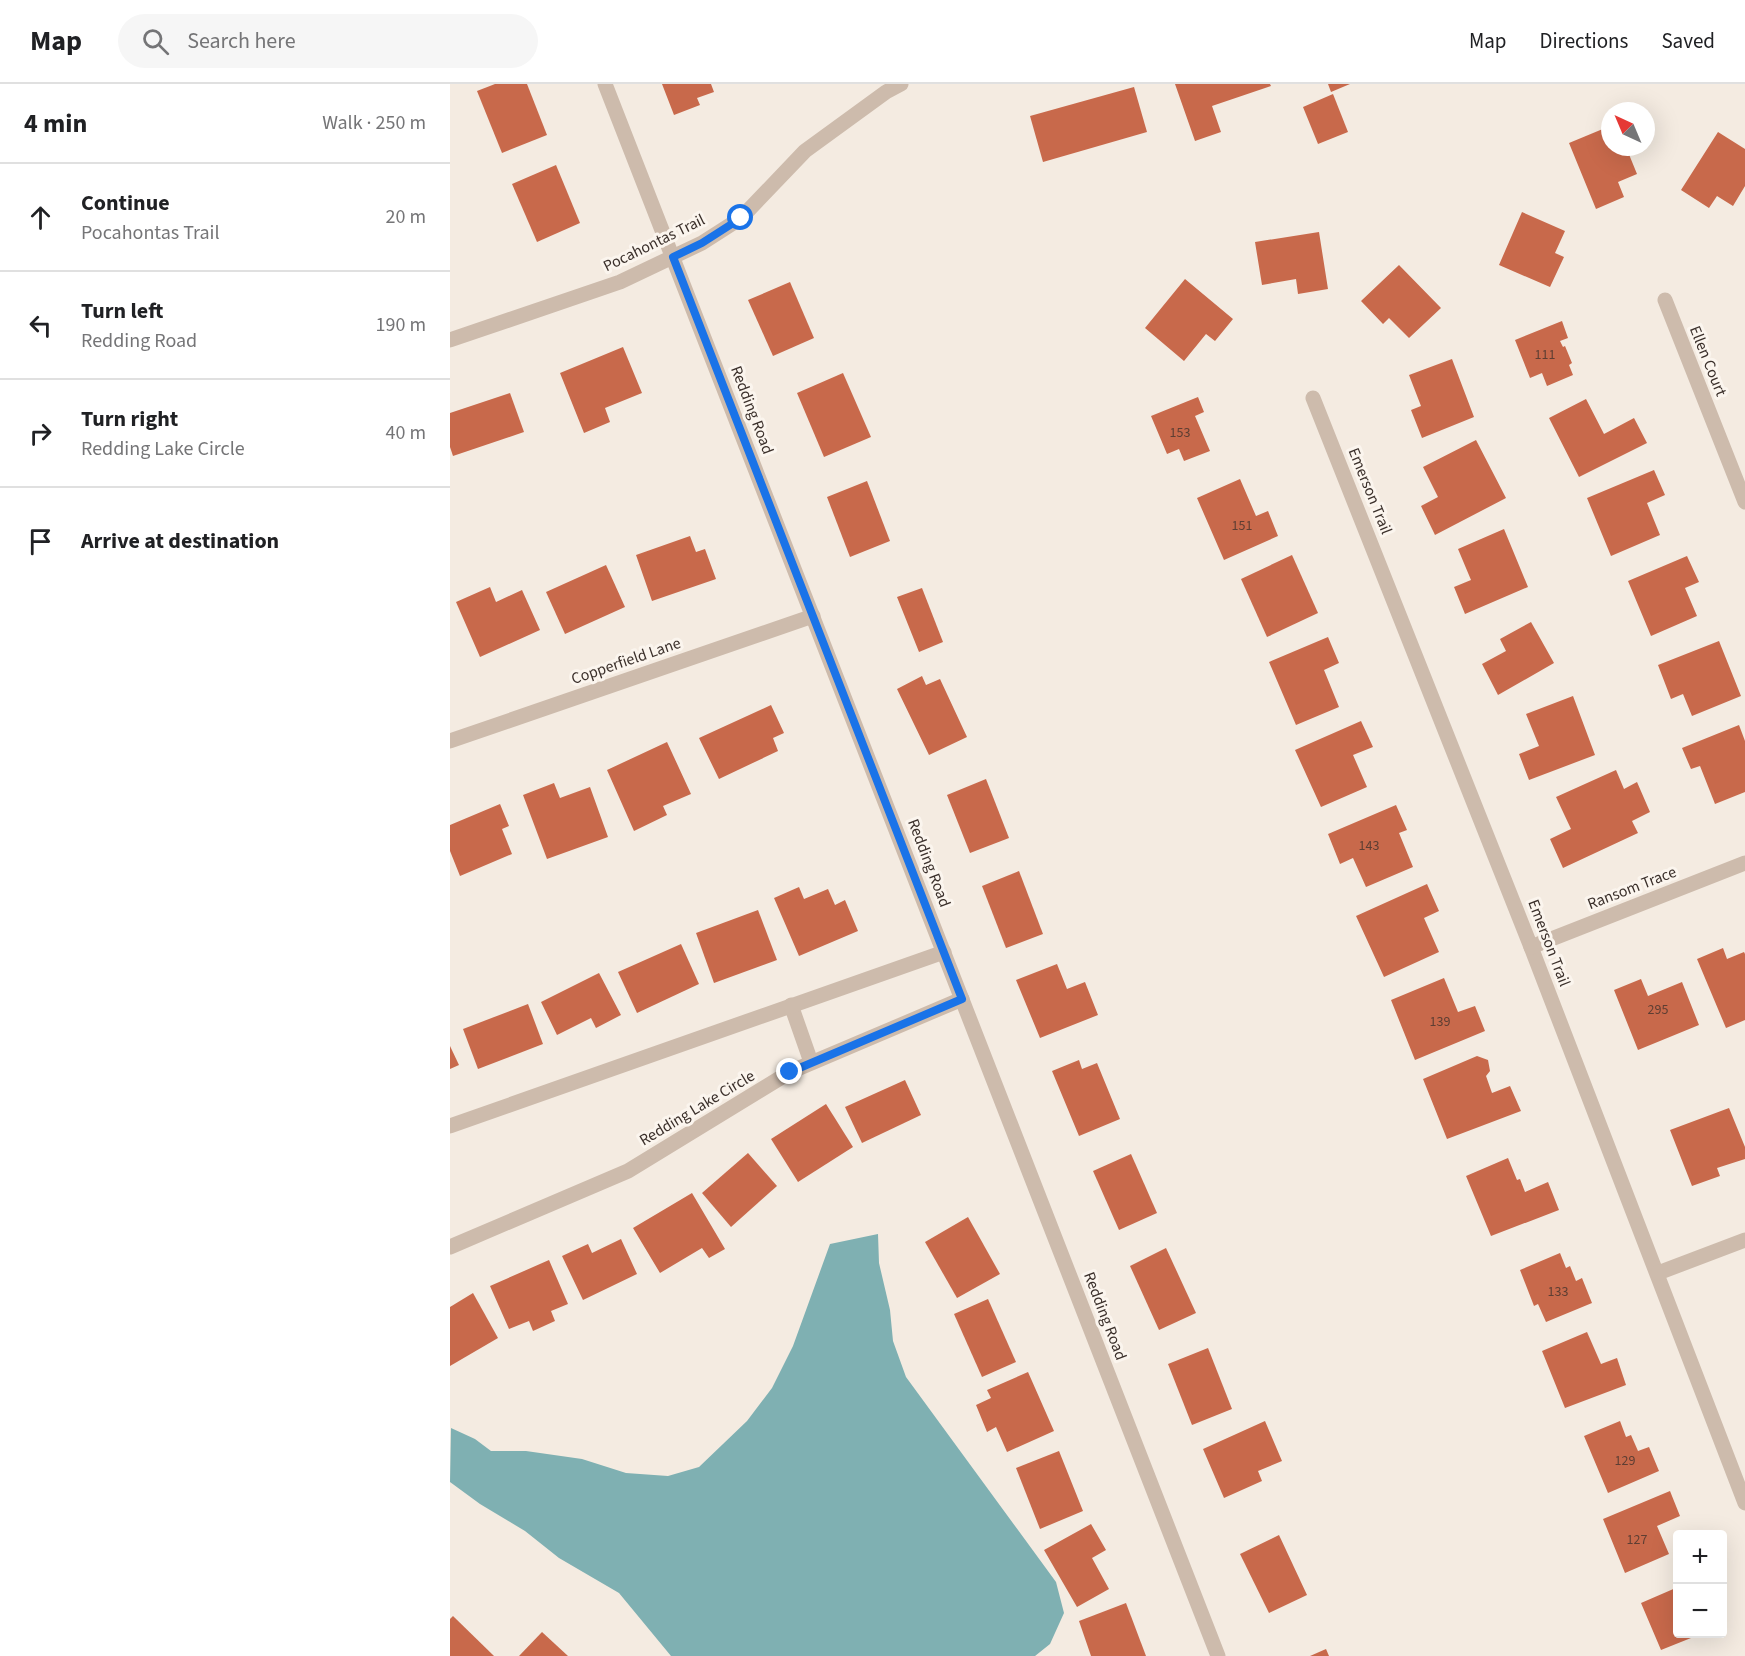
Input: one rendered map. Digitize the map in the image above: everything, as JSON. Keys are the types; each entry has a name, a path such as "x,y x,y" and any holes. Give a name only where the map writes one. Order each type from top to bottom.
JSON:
{"street":[{"name":"Redding Road","path":"604,84 1218,1656"},
{"name":"Pocahontas Trail","path":"450,340 620,282 702,243 741,218 805,151 886,92 901,84"},
{"name":"Ellen Court","path":"1665,300 1745,502"},
{"name":"Emerson Trail","path":"1313,398 1531,946 1745,1503"},
{"name":"Copperfield Lane","path":"450,741 813,616"},
{"name":"Ransom Trace","path":"1531,946 1745,862"},
{"path":"450,1126 944,952"},
{"name":"Redding Lake Circle","path":"450,1247 628,1170 790,1072 962,999"},
{"path":"791,1005 811,1062"},
{"path":"1658,1273 1745,1240"}],"water":[{"path":"878,1234 879,1263 890,1310 893,1341 906,1377 1056,1582 1064,1613 1050,1644 1035,1656 671,1656 619,1593 559,1558 525,1531 480,1504 450,1482 451,1428 475,1439 491,1451 526,1451 582,1459 626,1473 668,1476 699,1467 747,1421 772,1388 793,1346 830,1244"}],"building":[{"path":"495,84 527,84 547,135 502,153 477,91"},
{"path":"662,84 711,84 714,92 697,98 700,105 674,115"},
{"path":"1175,84 1270,84 1271,86 1212,106 1221,132 1195,141"},
{"path":"1328,84 1350,84 1331,92"},
{"path":"1134,87 1147,132 1043,162 1030,116"},
{"path":"1333,94 1348,132 1318,144 1303,107"},
{"path":"1601,130 1601,156 1630,156 1637,174 1618,182 1624,197 1596,209 1569,143"},
{"path":"1718,132 1745,149 1745,186 1733,206 1717,196 1709,208 1681,190"},
{"path":"556,165 580,223 537,242 512,184"},
{"path":"1522,212 1565,231 1555,253 1564,257 1550,287 1499,265"},
{"path":"1319,232 1328,289 1298,294 1296,279 1262,285 1255,242"},
{"path":"1399,265 1441,308 1409,338 1389,318 1383,324 1361,301"},
{"path":"1185,279 1233,319 1215,341 1206,334 1184,361 1145,328"},
{"path":"790,282 814,338 773,356 748,300"},
{"path":"1562,321 1568,338 1560,341 1563,347 1565,346 1572,363 1569,365 1573,375 1547,386 1542,373 1530,378 1515,340"},
{"path":"623,347 642,393 605,408 610,422 584,433 560,373"},
{"path":"1452,359 1474,417 1422,438 1411,410 1421,406 1409,375"},
{"path":"843,373 871,437 824,457 797,393"},
{"path":"510,393 524,432 453,456 450,447 450,413"},
{"path":"1198,397 1204,412 1195,416 1210,451 1184,461 1179,449 1167,454 1151,416"},
{"path":"1586,399 1604,434 1634,418 1647,443 1579,477 1549,418"},
{"path":"1476,440 1506,498 1435,535 1421,506 1438,497 1423,467"},
{"path":"1654,470 1665,495 1647,503 1660,535 1611,556 1587,498"},
{"path":"1240,479 1256,516 1268,511 1278,536 1224,560 1197,498"},
{"path":"867,481 890,541 850,557 827,497"},
{"path":"1504,529 1528,587 1465,614 1454,587 1471,580 1458,549"},
{"path":"690,536 696,552 705,549 716,579 652,601 636,555"},
{"path":"1292,555 1318,613 1267,637 1241,579"},
{"path":"1687,556 1699,582 1685,588 1697,616 1651,636 1628,581"},
{"path":"606,565 625,607 565,634 546,592"},
{"path":"490,587 496,602 522,590 540,630 480,657 456,602"},
{"path":"922,588 943,642 919,652 897,597"},
{"path":"1531,622 1554,663 1498,695 1482,664 1506,651 1500,639"},
{"path":"1328,637 1339,663 1324,670 1339,707 1296,725 1269,662"},
{"path":"1719,641 1741,696 1692,716 1683,694 1671,699 1658,665"},
{"path":"922,676 926,685 940,679 967,737 929,755 897,689"},
{"path":"1573,696 1595,755 1529,780 1519,754 1539,746 1526,714"},
{"path":"771,705 784,733 773,738 778,751 719,779 699,738"},
{"path":"1361,721 1373,747 1353,755 1367,787 1321,807 1295,750"},
{"path":"1739,725 1745,741 1745,792 1715,804 1700,766 1691,769 1682,748"},
{"path":"667,742 691,794 663,806 667,815 634,831 607,770"},
{"path":"1616,770 1624,789 1637,782 1650,812 1632,821 1638,833 1563,868 1550,839 1571,829 1556,797"},
{"path":"986,779 1009,838 970,853 947,795"},
{"path":"554,783 560,798 590,787 608,837 547,859 523,795"},
{"path":"500,804 509,826 502,829 512,854 460,876 450,851 450,825"},
{"path":"1396,805 1407,830 1399,833 1413,867 1366,887 1353,858 1340,864 1328,834"},
{"path":"1019,871 1043,934 1006,948 982,886"},
{"path":"1427,884 1439,911 1424,918 1439,952 1384,977 1356,916"},
{"path":"799,887 804,899 828,889 835,905 845,900 858,931 799,956 774,898"},
{"path":"758,910 777,960 714,983 696,933"},
{"path":"681,944 699,984 637,1013 618,972"},
{"path":"1723,948 1727,959 1744,952 1745,954 1745,1020 1726,1028 1697,959"},
{"path":"1057,964 1067,989 1085,982 1098,1015 1040,1038 1016,980"},
{"path":"599,973 621,1015 596,1028 591,1018 557,1035 541,1002"},
{"path":"1444,978 1458,1012 1475,1006 1485,1031 1415,1060 1391,1000"},
{"path":"1641,979 1648,996 1682,982 1699,1025 1638,1050 1614,990"},
{"path":"528,1004 543,1044 478,1069 463,1029"},
{"path":"450,1046 459,1065 450,1069"},
{"path":"1477,1056 1488,1060 1490,1071 1486,1076 1492,1093 1510,1086 1521,1111 1447,1139 1423,1079"},
{"path":"1079,1060 1082,1069 1097,1063 1120,1119 1079,1136 1052,1071"},
{"path":"905,1080 921,1115 862,1143 845,1107"},
{"path":"826,1104 853,1147 798,1182 771,1139"},
{"path":"1729,1108 1745,1147 1745,1159 1717,1168 1720,1176 1692,1186 1670,1130"},
{"path":"748,1153 777,1186 731,1227 702,1193"},
{"path":"1131,1154 1157,1213 1119,1230 1093,1171"},
{"path":"1508,1158 1525,1192 1548,1182 1559,1210 1491,1236 1466,1176"},
{"path":"692,1193 725,1249 709,1258 702,1248 660,1273 633,1228"},
{"path":"968,1217 1000,1274 957,1298 925,1242"},
{"path":"621,1239 637,1274 583,1300 562,1256 588,1244 592,1253"},
{"path":"1166,1248 1196,1313 1159,1330 1130,1266"},
{"path":"1560,1253 1566,1268 1570,1266 1576,1281 1582,1278 1592,1303 1546,1322 1538,1304 1534,1306 1520,1270"},
{"path":"549,1260 568,1304 551,1311 555,1321 533,1331 529,1321 509,1329 490,1286"},
{"path":"473,1293 498,1338 450,1366 450,1307"},
{"path":"988,1299 1016,1362 982,1377 954,1314"},
{"path":"1587,1332 1601,1364 1617,1358 1626,1385 1565,1408 1542,1351"},
{"path":"1208,1348 1232,1409 1192,1425 1168,1364"},
{"path":"1028,1372 1054,1431 1007,1452 996,1427 987,1432 976,1405 991,1398 987,1390"},
{"path":"1265,1421 1282,1461 1258,1471 1262,1481 1224,1498 1203,1449"},
{"path":"1620,1421 1626,1437 1631,1435 1638,1451 1649,1447 1659,1471 1608,1493 1584,1436"},
{"path":"1059,1451 1083,1511 1040,1529 1016,1468"},
{"path":"1670,1491 1680,1516 1657,1526 1669,1554 1625,1573 1603,1519"},
{"path":"1091,1524 1106,1550 1092,1558 1109,1589 1077,1607 1044,1550"},
{"path":"1279,1535 1307,1595 1269,1613 1240,1554"},
{"path":"1673,1589 1673,1638 1691,1638 1661,1650 1641,1603"},
{"path":"1126,1603 1146,1656 1091,1656 1079,1621"},
{"path":"453,1616 494,1656 450,1656 450,1619"},
{"path":"542,1632 568,1656 519,1656"},
{"path":"1326,1649 1329,1656 1310,1656"}],"route":[{"path":"741,218 702,243 673,257 962,999 790,1072"}]}
